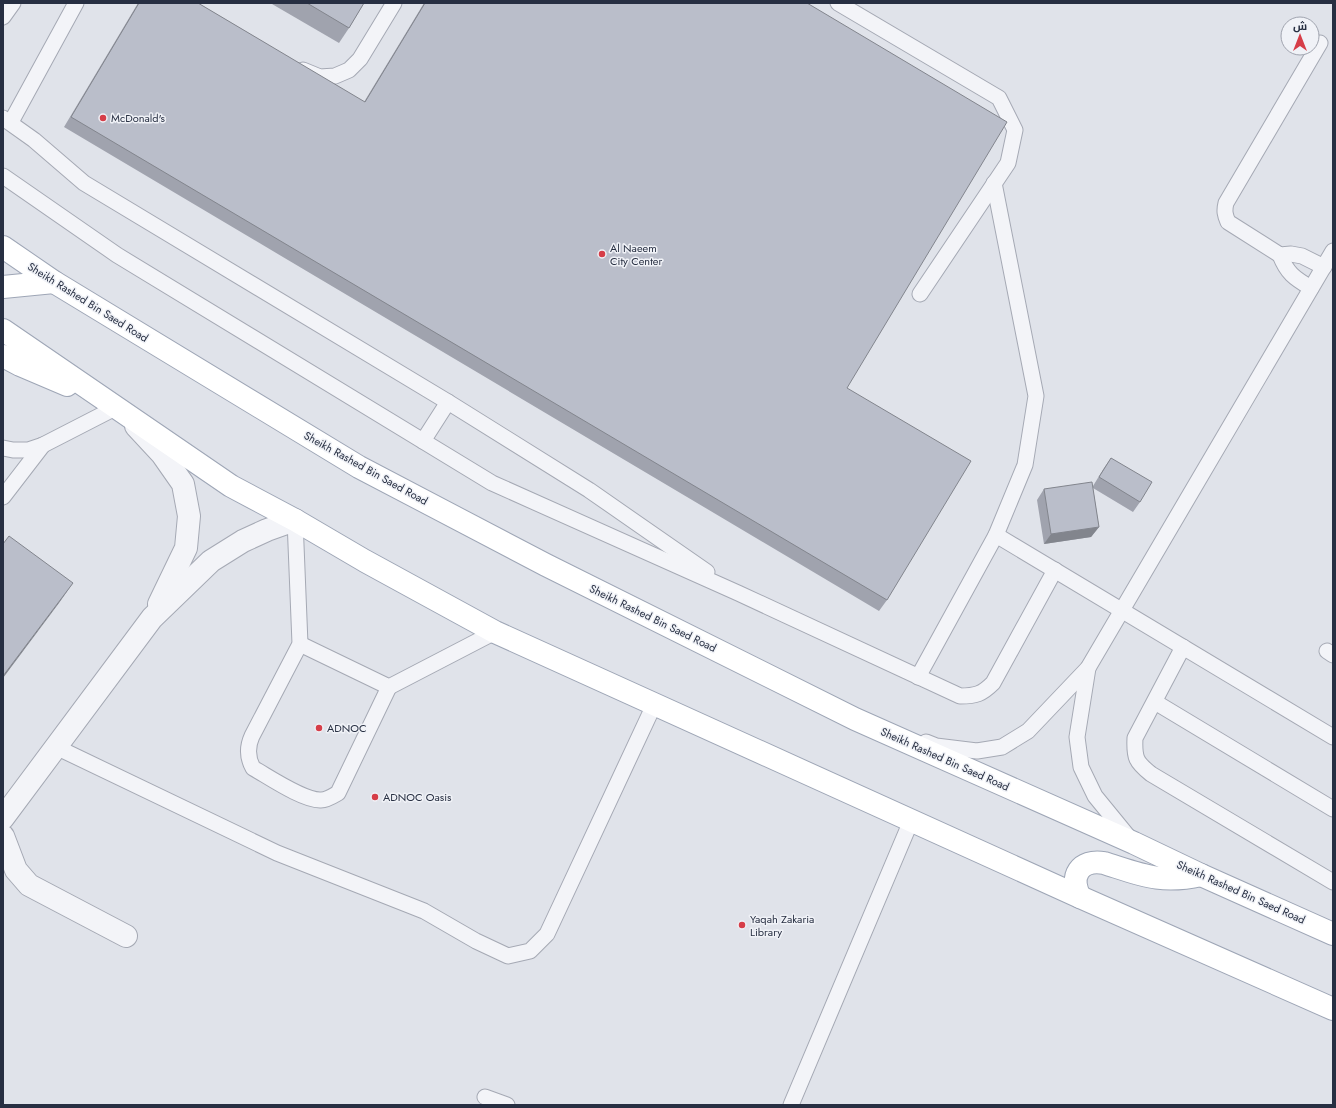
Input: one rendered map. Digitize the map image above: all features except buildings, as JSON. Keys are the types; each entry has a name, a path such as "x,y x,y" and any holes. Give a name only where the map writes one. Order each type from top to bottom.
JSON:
{"main road":[{"name":"Sheikh Rashed Bin Saed Road","path":"3,247 54,282 359,467 546,565 855,718 1333,934"},
{"path":"3,287 54,282"},
{"path":"3,330 231,486 295,520 372,565 495,632 911,821 1333,1009"},
{"path":"3,356 20,365 117,407"},
{"path":"1080,897 1076,890 1075,882 1077,874 1081,868 1088,863 1096,861 1104,862 1153,878 1169,880 1201,875"}],"street":[{"path":"117,407 162,454 183,484 190,516 186,548 152,618"},
{"path":"3,818 152,618 211,561 243,541 267,530 295,520"},
{"path":"3,836 16,870 29,885 126,936"}],"lane":[{"path":"3,18 13,3"},
{"path":"76,3 7,120 34,140 84,183 448,402 589,490 738,593"},
{"path":"292,63 320,77 335,76 349,70 360,59 394,3"},
{"path":"838,3 999,98 1015,130 1008,163 920,294"},
{"path":"1311,288 1290,274 1280,255 1228,222 1224,209 1226,203 1312,56"},
{"path":"3,176 117,255 492,483 738,593 960,696 973,696 984,692 993,683 1055,570"},
{"path":"918,677 996,535 1025,465 1036,396 994,183"},
{"path":"855,718 936,746 977,751 1002,747 1028,732 1088,668 1333,251"},
{"path":"1280,255 1291,254 1302,256 1324,267"},
{"path":"423,441 448,402"},
{"path":"3,448 28,450 43,445 117,407"},
{"path":"3,497 43,445"},
{"path":"295,520 300,644 248,745 250,761 254,768 309,799 321,800 332,797 338,793 389,687 495,632"},
{"path":"996,535 1333,737"},
{"path":"300,644 389,687"},
{"path":"1183,647 1135,738 1134,751 1139,765 1151,774 1333,882"},
{"path":"1088,668 1077,737 1081,767 1095,796 1134,843"},
{"path":"1155,702 1333,809"},
{"path":"56,747 276,853 424,911 476,941 508,956 530,951 548,934 654,705"},
{"path":"790,1105 911,821"},
{"path":"485,1097 507,1105"}],"place":[{"name":"McDonald's","path":"103,118"},
{"name":"Al Naeem City Center","path":"602,254"},
{"name":"ADNOC","path":"319,728"},
{"name":"ADNOC Oasis","path":"375,797"},
{"name":"Yaqah Zakaria Library","path":"742,925"}]}
